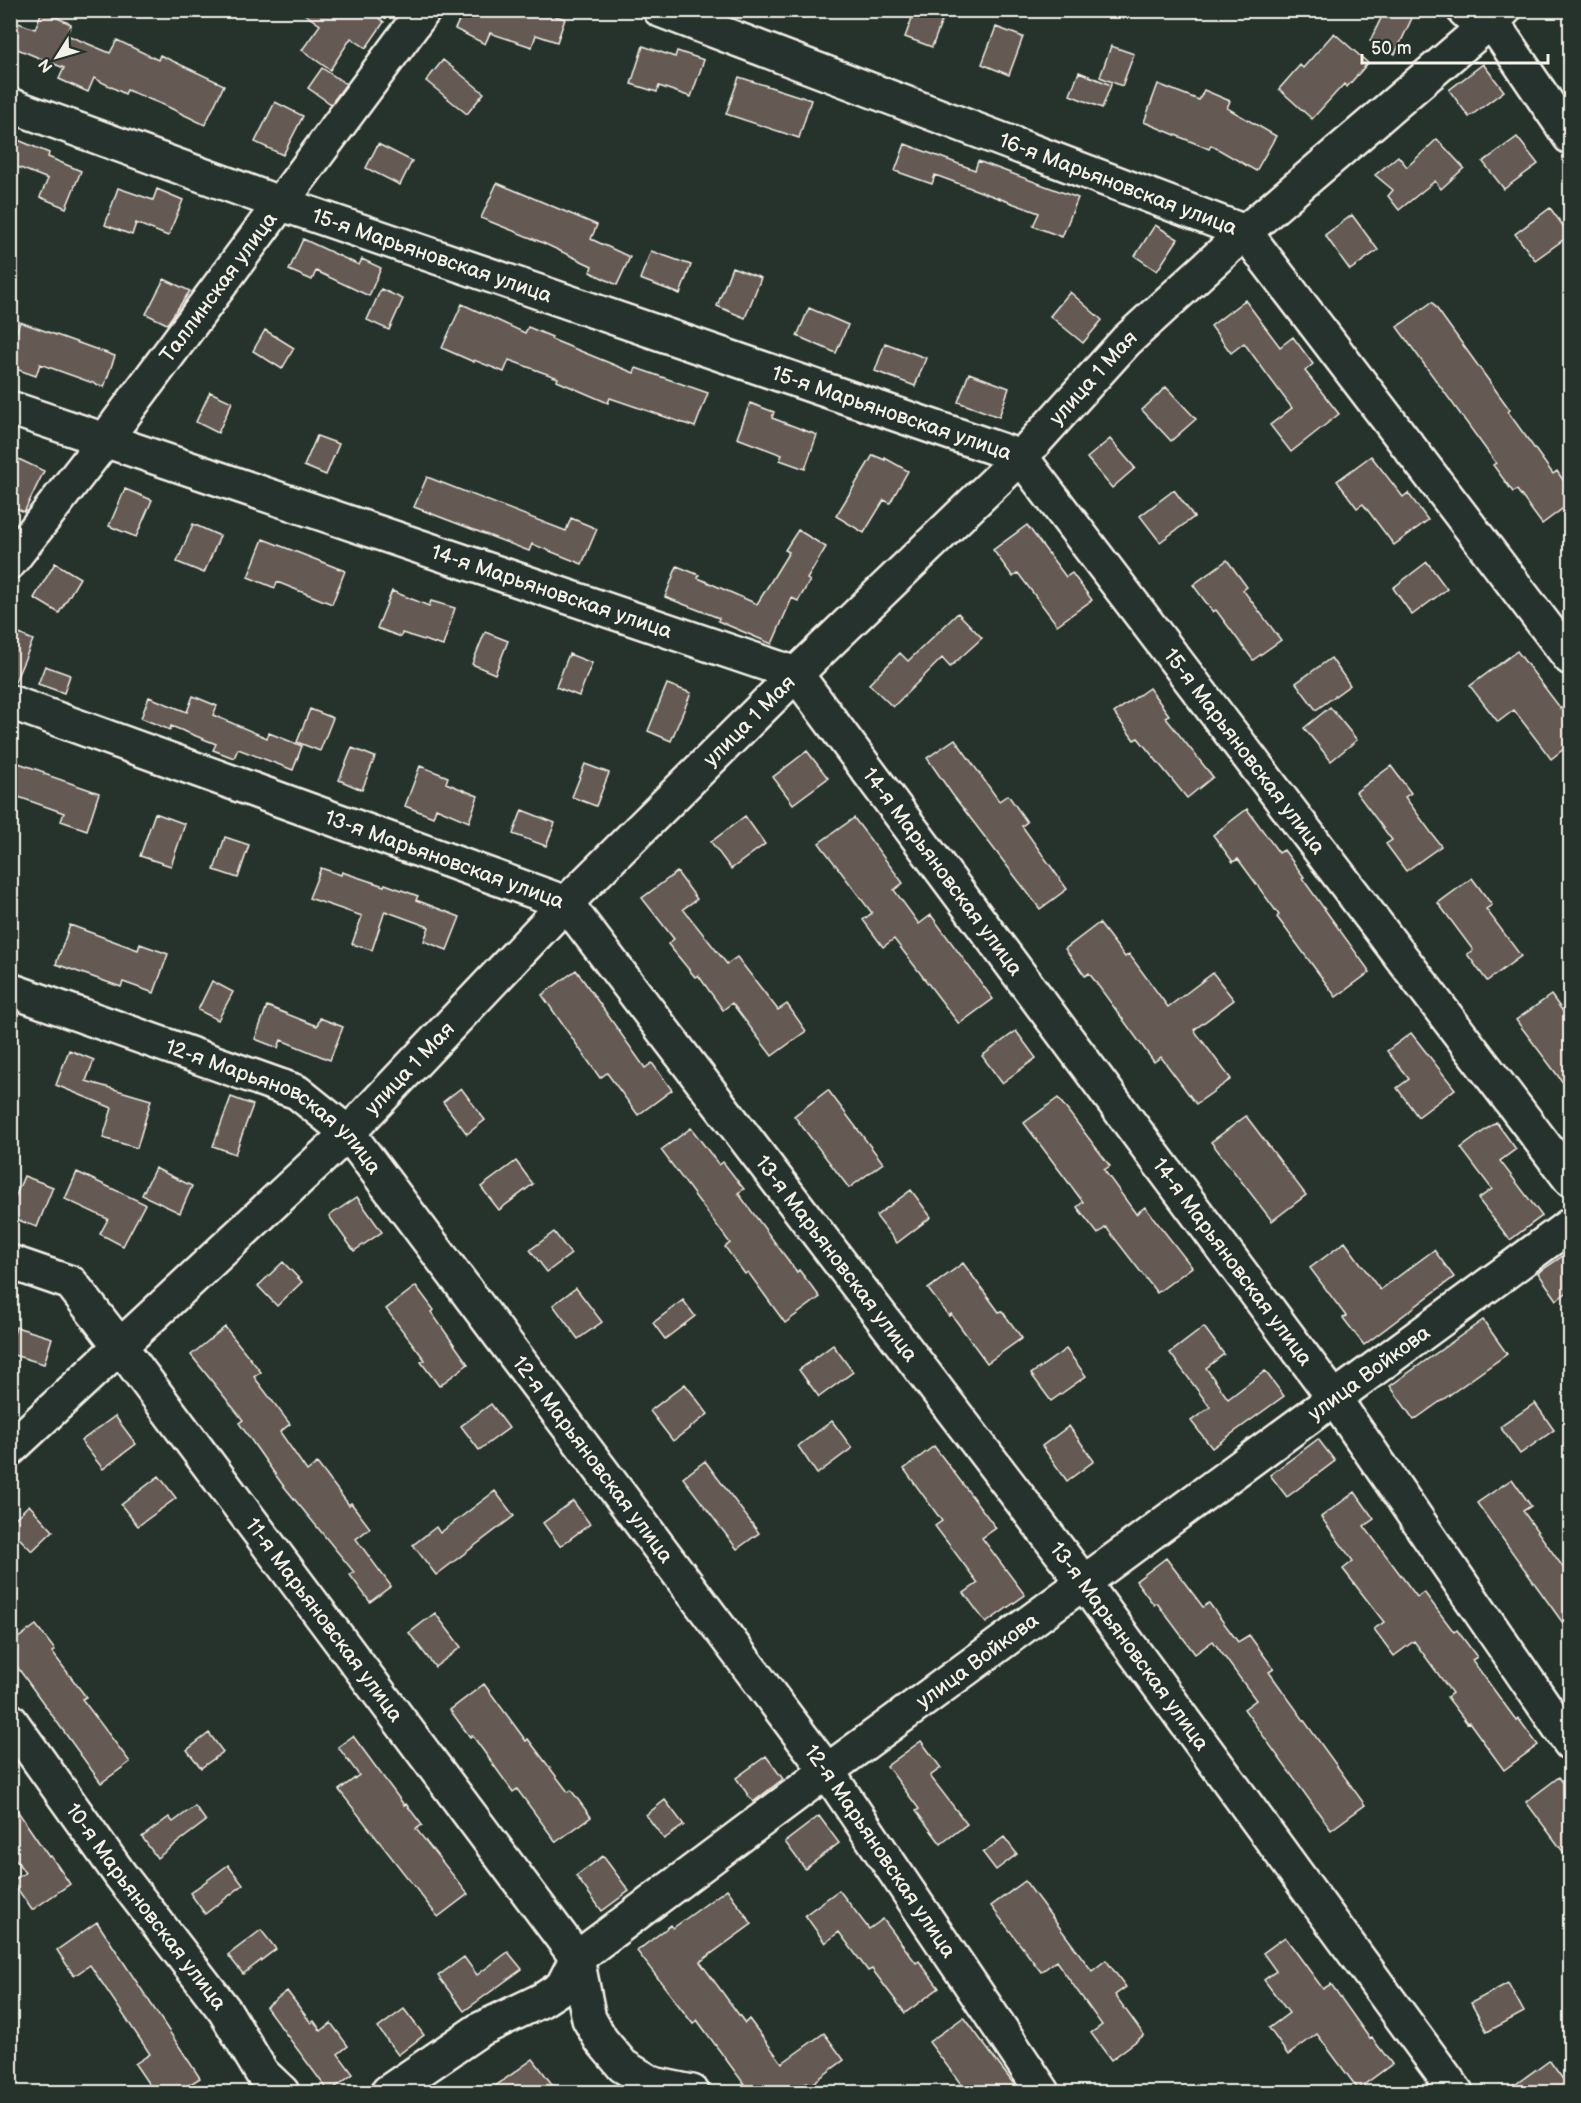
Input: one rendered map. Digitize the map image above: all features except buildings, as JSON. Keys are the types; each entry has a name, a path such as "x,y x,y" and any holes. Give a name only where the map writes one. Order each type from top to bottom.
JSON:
{"street":[{"name":"Таллинская улица","path":"10,562 105,440 282,204 424,10"},
{"name":"16-я Марьяновская улица","path":"660,10 1245,232 1570,658"},
{"name":"улица 1 Мая","path":"10,1449 348,1133 566,903 796,675 1021,458 1126,342 1245,232 1486,18"},
{"path":"1486,18 1570,137"},
{"name":"15-я Марьяновская улица","path":"10,105 282,204 1021,458 1570,1179"},
{"name":"14-я Марьяновская улица","path":"10,408 796,675 1334,1398 1570,1743"},
{"name":"13-я Марьяновская улица","path":"10,702 566,903 1084,1583 1456,2092"},
{"name":"12-я Марьяновская улица","path":"10,990 297,1092 348,1133 827,1771 1043,2092"},
{"name":"улица Войкова","path":"388,2092 479,2030 542,2000 562,1987 577,1958 827,1771 1570,1225"},
{"name":"11-я Марьяновская улица","path":"10,1262 71,1283 120,1346 577,1958 589,2019 623,2066 653,2084 692,2092"},
{"name":"10-я Марьяновская улица","path":"10,1720 121,1876 225,2011 262,2073 282,2092"},
{"path":"542,2000 589,2019"}]}
